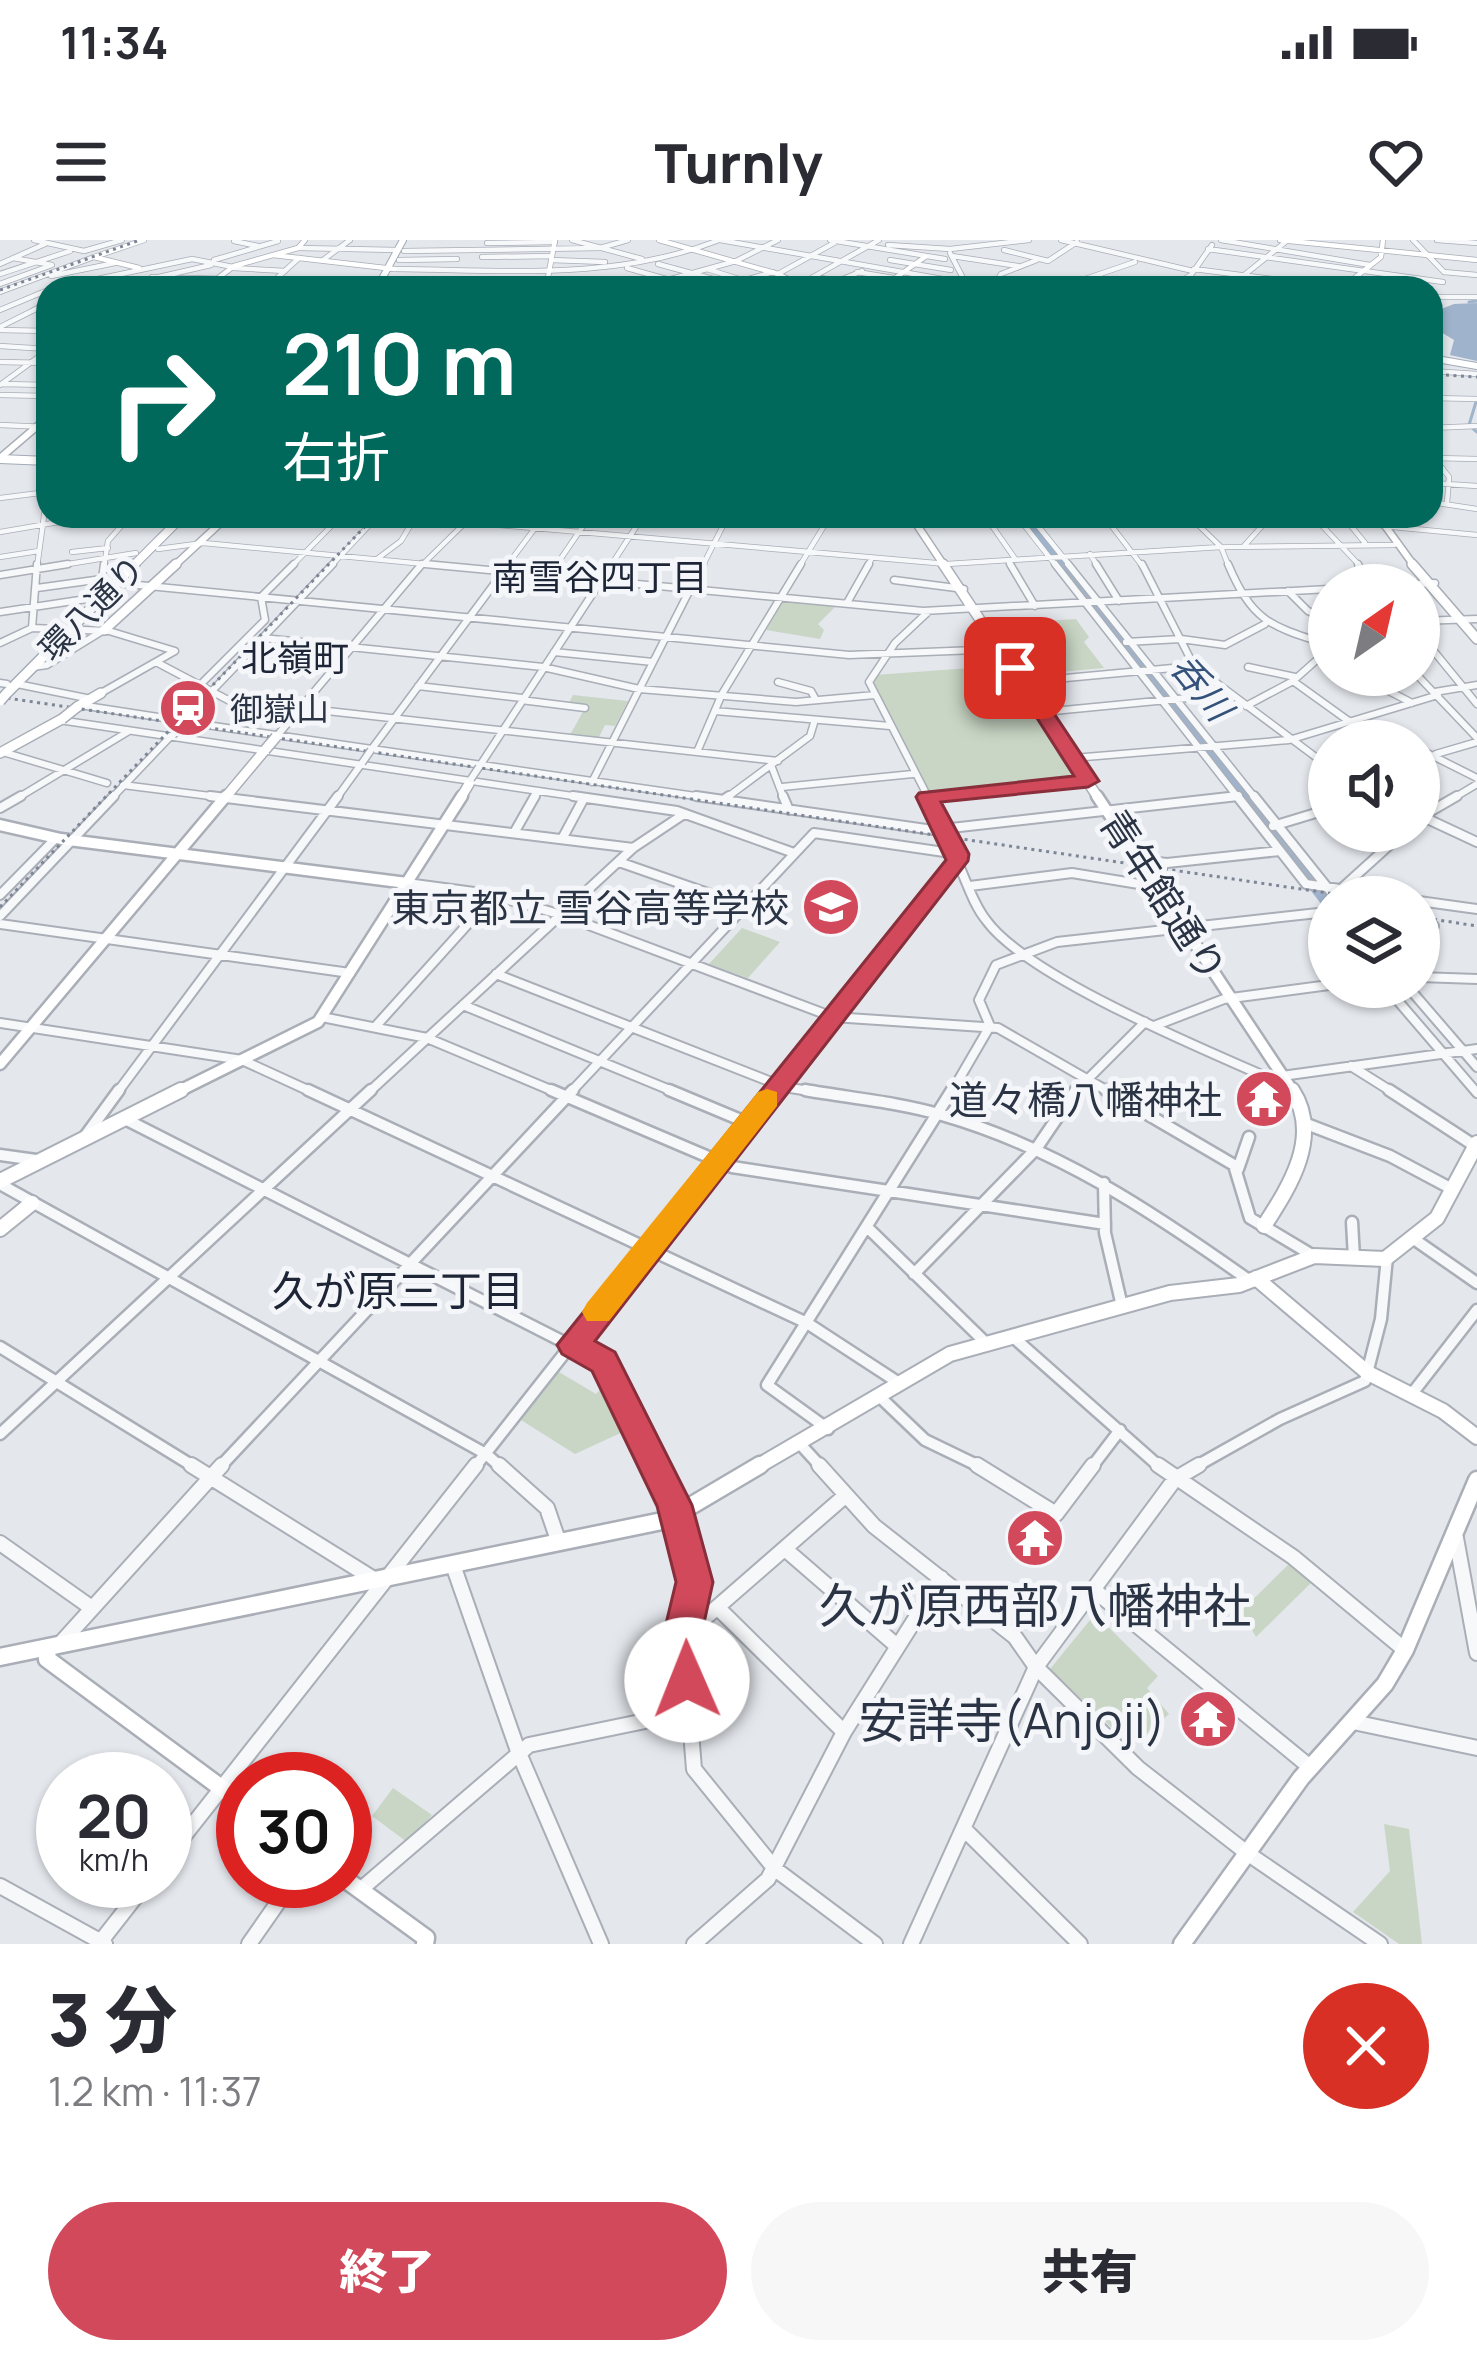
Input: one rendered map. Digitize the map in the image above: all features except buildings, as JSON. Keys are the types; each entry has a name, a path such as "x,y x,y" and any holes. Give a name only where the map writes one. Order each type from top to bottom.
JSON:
{"main road":[{"path":"387,276 406,240"},
{"path":"391,268 401,250"},
{"path":"1443,362 1477,368"},
{"path":"1443,364 1477,368"},
{"path":"1,457 36,458"},
{"path":"139,551 166,528"},
{"path":"158,542 170,528"},
{"name":"環八通り","path":"5,689 139,551 158,542"},
{"name":"環八通り","path":"5,689 33,668 109,581 129,572 158,542"}],"street":[{"path":"34,240 75,249"},
{"path":"0,264 56,240"},
{"path":"48,275 144,240"},
{"path":"322,260 350,240"},
{"path":"447,276 467,240"},
{"path":"572,240 703,276"},
{"path":"273,255 391,268 479,268 628,240"},
{"path":"659,240 781,276"},
{"path":"616,265 698,251 720,240 918,276"},
{"path":"682,276 736,261 778,240"},
{"path":"765,276 835,240 916,245 1020,267"},
{"path":"849,276 875,268 926,240"},
{"path":"948,252 963,240"},
{"path":"817,276 876,244 926,257 1029,240"},
{"path":"1061,240 1140,260 1245,276"},
{"path":"1186,276 1208,249 1222,240 1370,265"},
{"path":"1240,275 1284,240 1477,260"},
{"path":"1357,276 1383,253 1383,240"},
{"path":"1413,240 1434,258 1444,272 1443,282"},
{"path":"1442,240 1477,243"},
{"path":"0,274 115,241"},
{"path":"234,241 260,247"},
{"path":"156,276 275,241 340,248 485,247 552,252 655,276"},
{"path":"1004,250 1048,261 1077,242"},
{"path":"1297,276 1318,243"},
{"path":"220,276 233,267 302,245"},
{"path":"485,247 552,252"},
{"path":"476,276 485,247"},
{"path":"1208,249 1376,276"},
{"path":"0,250 23,254"},
{"path":"948,252 962,276"},
{"path":"980,259 1020,254"},
{"path":"94,257 139,268"},
{"path":"899,276 926,257"},
{"path":"0,284 52,265 13,258"},
{"path":"279,276 299,258"},
{"path":"105,276 192,259 285,271"},
{"path":"1005,276 1040,259"},
{"path":"399,260 457,260"},
{"path":"890,260 951,270"},
{"path":"1093,276 1140,260"},
{"path":"48,275 115,262"},
{"path":"339,276 352,263"},
{"path":"78,264 95,268"},
{"path":"616,265 616,276"},
{"path":"652,275 676,269"},
{"path":"707,269 728,276"},
{"path":"857,272 878,276"},
{"path":"1444,272 1477,275"},
{"path":"0,292 36,279"},
{"path":"0,310 36,295"},
{"path":"1443,297 1477,297"},
{"path":"0,328 36,307"},
{"path":"25,311 36,311"},
{"path":"0,318 11,319"},
{"path":"0,328 36,330"},
{"path":"0,346 36,349"},
{"path":"1,385 36,359"},
{"path":"0,362 36,363"},
{"path":"1443,364 1477,368"},
{"path":"1,385 36,385"},
{"path":"0,394 36,396"},
{"path":"1443,398 1476,397 1465,427"},
{"path":"0,425 36,426"},
{"path":"1,457 36,427"},
{"path":"1443,428 1477,430"},
{"path":"1443,457 1477,459"},
{"path":"1443,475 1449,485 1447,503"},
{"path":"1443,484 1477,486"},
{"path":"0,498 36,493"},
{"path":"1443,503 1476,510"},
{"path":"0,532 36,525"},
{"path":"32,628 41,528"},
{"path":"109,581 107,552 122,528"},
{"path":"33,668 43,668 104,630 214,528"},
{"path":"261,597 329,528"},
{"path":"0,920 367,528"},
{"path":"377,559 401,541 409,528"},
{"path":"0,1064 384,608 460,528"},
{"path":"83,1139 536,528 947,564 1337,542 1394,545"},
{"path":"550,575 582,528"},
{"path":"0,1182 322,1017 635,528"},
{"path":"592,782 722,528"},
{"path":"697,752 721,696 825,528"},
{"name":"青年館通り","path":"921,528 1305,1111 1304,1124"},
{"path":"992,528 1035,606"},
{"path":"1028,528 1098,602 1176,699 1238,796 1317,876"},
{"path":"1037,528 1085,603 1269,826 1280,851 1308,884"},
{"path":"1115,528 1135,551 1195,666 1308,753"},
{"path":"1201,528 1221,547 1241,594 1265,624 1308,639"},
{"path":"1244,546 1260,528"},
{"path":"1324,528 1358,564"},
{"path":"1353,528 1365,543"},
{"path":"1385,528 1394,545 1414,564"},
{"path":"1429,528 1477,535"},
{"path":"158,542 929,611 1308,591"},
{"path":"0,556 39,551"},
{"path":"72,552 139,551"},
{"path":"0,574 107,552"},
{"path":"1090,554 1119,601"},
{"path":"847,603 872,558"},
{"path":"894,580 964,589"},
{"path":"37,588 109,581 885,657 1002,650"},
{"path":"1440,590 1477,639"},
{"path":"1288,591 1308,611"},
{"path":"199,686 265,620 261,597"},
{"path":"0,612 93,598"},
{"path":"929,611 869,680 986,921 1024,955 1149,1024 1290,1088"},
{"path":"1440,619 1477,619"},
{"path":"1117,643 1180,639 1225,645 1265,624"},
{"path":"0,643 32,628 104,630 175,651 1,752"},
{"path":"263,638 543,667 639,689 816,700 875,695"},
{"path":"554,652 653,662"},
{"path":"1440,660 1477,704"},
{"path":"156,662 212,693 300,708 774,763"},
{"path":"239,663 254,664"},
{"path":"1023,682 1195,666"},
{"path":"1248,667 1295,679 1347,720"},
{"path":"1246,706 1308,670"},
{"path":"723,800 809,736 816,700 811,691 778,682"},
{"path":"1440,693 1477,685"},
{"path":"418,686 585,708"},
{"path":"5,689 96,696"},
{"path":"1043,712 1230,694"},
{"path":"1398,696 1412,703"},
{"path":"1357,720 1431,696"},
{"path":"1439,696 1477,738 1440,752"},
{"path":"79,706 171,719"},
{"path":"715,711 890,726"},
{"path":"60,720 677,811 794,853"},
{"path":"185,723 933,830 1238,796"},
{"path":"0,808 130,731"},
{"path":"1073,758 1289,740 1308,734"},
{"path":"1,752 107,783"},
{"path":"1440,757 1477,781 1440,804"},
{"path":"774,763 789,810"},
{"path":"782,787 913,774"},
{"path":"927,797 1088,781"},
{"path":"123,785 633,848"},
{"path":"514,833 538,791"},
{"path":"562,839 584,798"},
{"path":"1269,826 1308,815"},
{"path":"0,1435 633,848 681,816"},
{"path":"0,825 56,838 494,895 562,915 833,1017 990,1026 1238,1169"},
{"path":"1440,825 1477,842"},
{"path":"216,1784 47,1659 54,1646 814,832 957,858"},
{"path":"0,895 56,838"},
{"path":"1140,860 1167,863 1280,851"},
{"path":"1356,876 1382,852"},
{"path":"249,1752 957,858"},
{"path":"619,862 745,906"},
{"path":"970,886 1072,873 1157,887"},
{"path":"375,1027 494,895"},
{"path":"1440,903 1476,906"},
{"path":"990,1026 979,1000 996,964 1057,943 1308,914"},
{"path":"0,920 350,973"},
{"path":"496,974 778,1086 937,1113 1036,1149 1104,1184 1253,1280 1368,1373 1477,1437"},
{"path":"1440,977 1477,979"},
{"path":"914,1274 1036,1149 1085,1079 1149,1024 1231,998 1308,988"},
{"path":"463,1005 748,1123"},
{"path":"1405,1008 1477,1093"},
{"path":"1425,1008 1477,1067"},
{"path":"322,1017 427,1038 717,1162 889,1196 1105,1224"},
{"path":"0,1023 242,1060 807,1323 902,1385"},
{"path":"828,1429 767,1384 889,1196 990,1026"},
{"path":"1282,1076 1477,1049"},
{"path":"1249,1137 1238,1169 1250,1218 1314,1256 1387,1257 1437,1218 1476,1145 1351,1066"},
{"path":"124,1119 603,1361 676,1517 694,1582 683,1637 694,1769 775,1869 875,1944"},
{"path":"1264,1226 1299,1171 1304,1124 1390,1156 1452,1190"},
{"path":"0,1155 41,1161"},
{"path":"0,1182 486,1454 548,1508 559,1543"},
{"path":"1104,1184 1105,1224 1122,1306"},
{"path":"0,1229 32,1202"},
{"path":"1352,1222 1355,1260"},
{"path":"868,1229 987,1344"},
{"path":"1411,1237 1477,1283"},
{"path":"0,1658 676,1517 950,1354 1122,1306 1253,1280 1314,1256"},
{"path":"911,1944 1036,1667 1175,1479 1280,1418 1365,1382 1381,1319 1387,1257"},
{"path":"1411,1395 1477,1310"},
{"path":"1013,1337 1175,1479 1293,1557 1405,1650"},
{"path":"0,1346 383,1579"},
{"path":"881,1398 925,1440 1015,1484 1056,1514 1120,1430"},
{"path":"801,1445 874,1526 1015,1637 1036,1667 1138,1768 1247,1853 1380,1944"},
{"path":"1182,1944 1310,1767 1353,1722 1405,1650 1477,1480"},
{"path":"683,1637 846,1495"},
{"path":"1455,1532 1477,1652"},
{"path":"0,1543 89,1606"},
{"path":"785,1549 897,1646"},
{"path":"453,1565 518,1750 601,1944"},
{"path":"694,1944 775,1869 844,1732 940,1578"},
{"path":"1094,1590 1310,1767"},
{"path":"718,1607 844,1732"},
{"path":"372,1869 518,1750 650,1720 691,1722"},
{"path":"1353,1722 1477,1748"},
{"path":"192,1825 216,1794"},
{"path":"965,1830 1080,1944"},
{"path":"0,1886 102,1943 128,1908"},
{"path":"372,1899 426,1938 425,1944"},
{"path":"249,1944 274,1908"}],"green space":[{"path":"785,598 838,604 818,624 824,630 820,639 766,630"},
{"path":"1076,619 1089,637 1084,642 1104,668 1048,673 1012,623"},
{"path":"1010,665 1082,776 926,792 871,682 875,675"},
{"path":"573,695 628,701 615,726 605,725 598,739 570,735 585,708 568,705"},
{"path":"742,928 780,942 748,978 709,964"},
{"path":"559,1372 596,1394 605,1384 627,1430 575,1454 521,1420"},
{"path":"1290,1563 1311,1583 1256,1637 1241,1611"},
{"path":"1095,1614 1158,1676 1147,1688 1169,1714 1132,1747 1050,1669"},
{"path":"393,1788 432,1815 407,1842 372,1816"},
{"path":"1384,1824 1409,1829 1422,1944 1399,1944 1353,1912 1390,1871"}],"water":[{"path":"1477,303 1477,361 1450,355 1454,340 1443,333 1443,308"},
{"path":"1028,528 1037,528 1313,876 1308,876 1308,887"}],"waterway":[{"path":"1469,302 1477,301"},
{"path":"1476,402 1469,425 1477,432"}],"railway":[{"path":"39,276 140,240"},
{"path":"0,290 36,277"},
{"path":"1443,375 1477,377"},
{"path":"176,723 363,528"},
{"path":"0,697 176,723"},
{"path":"0,907 176,723"},
{"path":"176,723 1308,890"},
{"path":"1440,920 1477,926"}],"slow traffic":[{"path":"598,1312 767,1099"}],"place":[{"name":"御嶽山","path":"188,708"},
{"name":"東京都立 雪谷高等学校","path":"831,907"},
{"name":"道々橋八幡神社","path":"1264,1099"},
{"name":"久が原西部八幡神社","path":"1035,1538"},
{"name":"安詳寺(Anjoji)","path":"1208,1719"}],"district":[{"name":"南雪谷四丁目","path":"600,576"},
{"name":"北嶺町","path":"295,657"},
{"name":"久が原三丁目","path":"398,1290"}],"route":[{"path":"687,1680 683,1632 694,1582 674,1505 603,1361 573,1345 957,861 958,854 927,797 1088,781 1015,668"}],"water label":[{"name":"呑川","path":"1202,687"}]}
